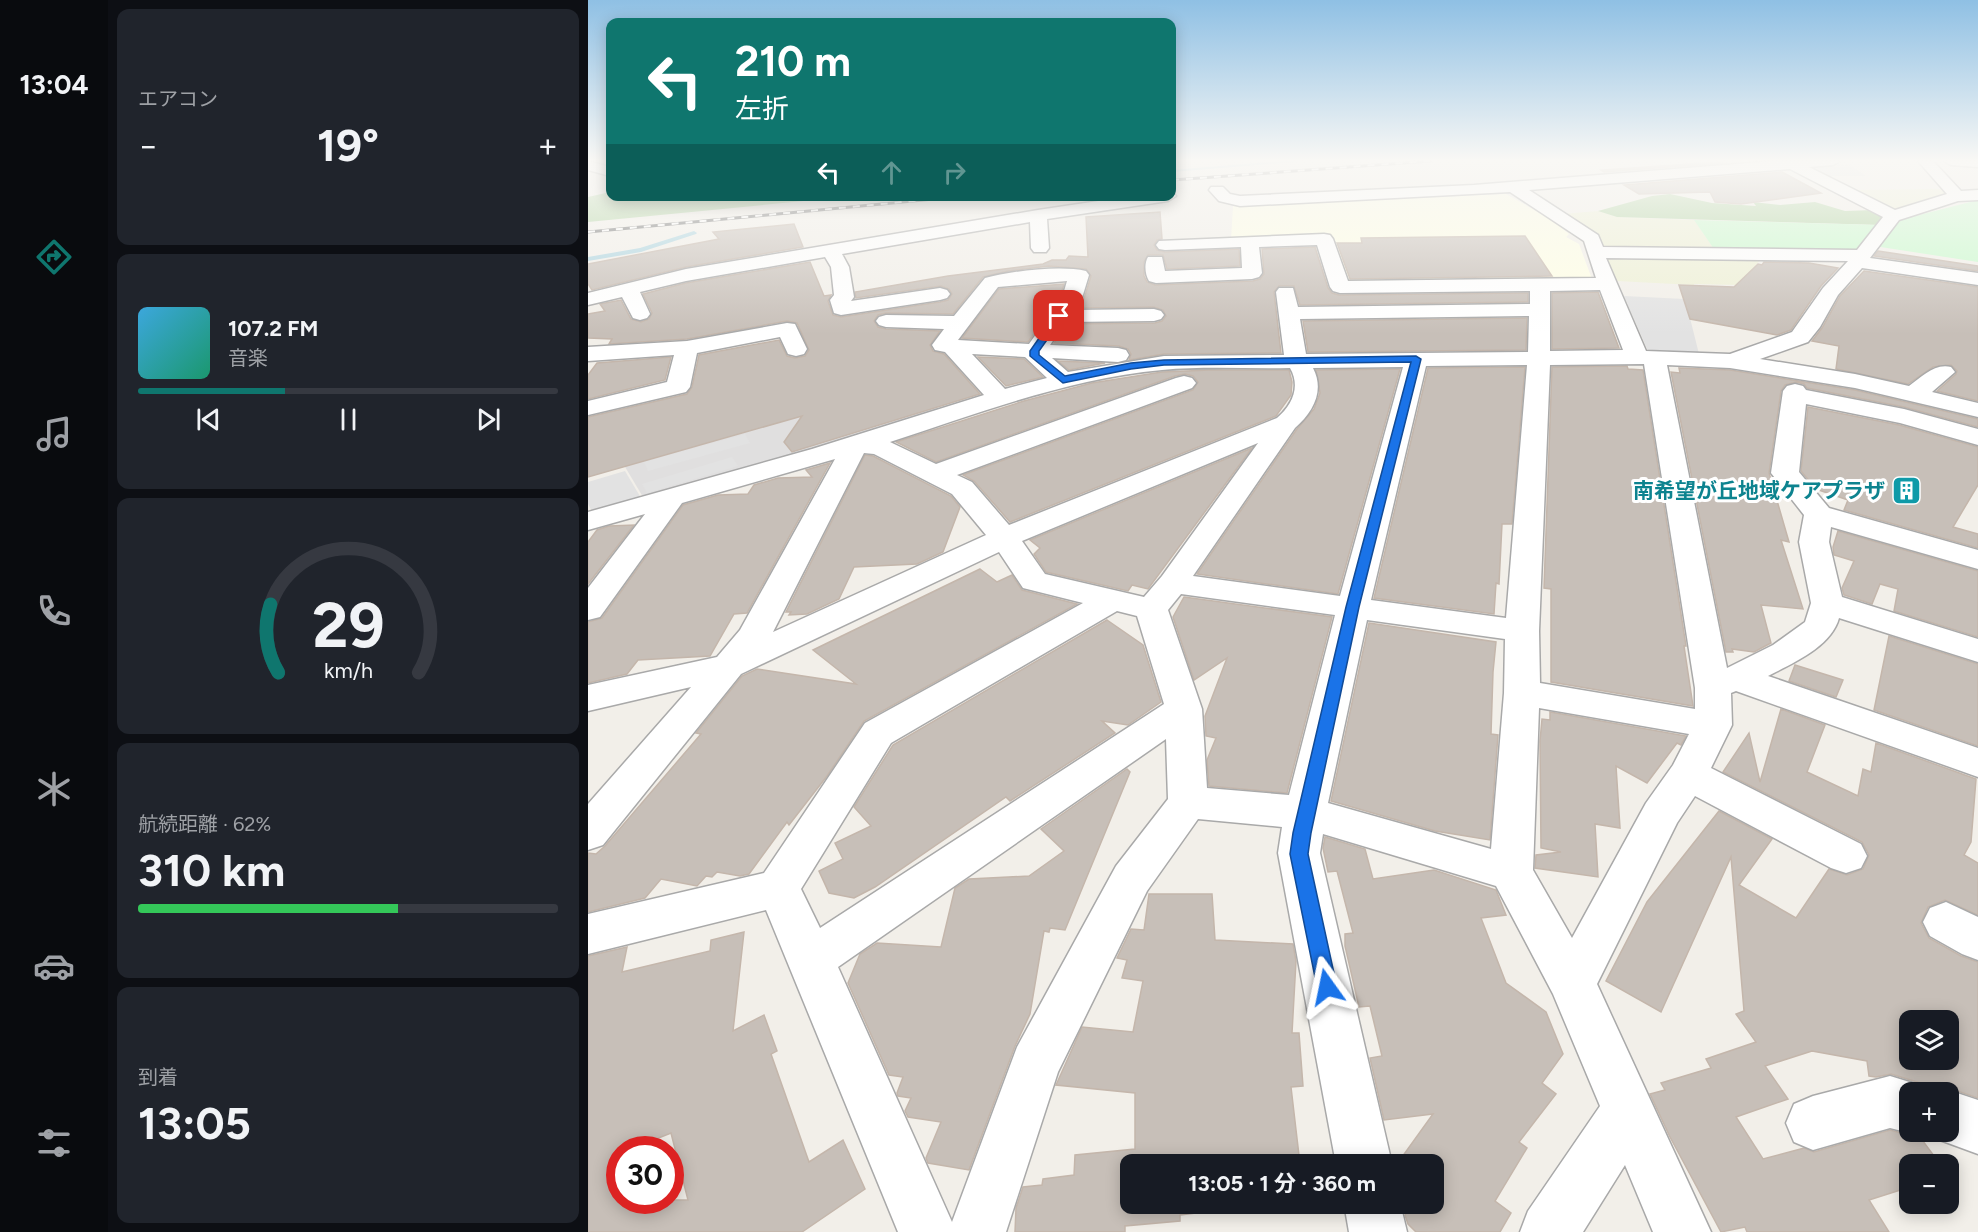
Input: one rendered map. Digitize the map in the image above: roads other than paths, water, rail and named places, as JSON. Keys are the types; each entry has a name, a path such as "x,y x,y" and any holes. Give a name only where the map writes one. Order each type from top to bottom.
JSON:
{"street":[{"path":"588,298 686,275 1017,218"},
{"path":"1038,218 1040,248"},
{"path":"1561,218 1592,239 1609,284 1645,357 1725,683 1713,725 1688,774 1661,814 1573,983"},
{"path":"1730,361 1800,337 1809,327 1830,292 1860,259 1891,218"},
{"path":"1249,241 1252,273 1156,277 1160,253 1249,241 1324,239 1340,287 1540,297"},
{"path":"831,250 840,267 844,297 840,300 841,309 940,294"},
{"path":"1595,252 1860,259 1978,279"},
{"path":"1063,380 1035,356 1035,351 1072,298 1079,274 992,282 943,345 1035,351 1118,355"},
{"path":"588,698 729,666 1004,538 1286,423 1300,413 1309,385 1304,368 1296,361 1287,302 1540,297 1609,284"},
{"path":"628,288 640,314"},
{"path":"1540,297 1539,358 1522,631 1522,693 1511,872 1573,983 1682,1232"},
{"path":"1059,316 1154,314"},
{"path":"886,321 962,323"},
{"path":"588,354 687,348 787,329 796,349"},
{"path":"952,346 1001,399"},
{"path":"588,408 678,387 687,348"},
{"path":"588,521 856,444 1063,380 1131,366 1185,371 1296,361 1645,357 1730,361 1796,386 1978,437"},
{"path":"1362,1154 1299,854 1305,813 1353,607 1416,359"},
{"path":"934,474 1185,371"},
{"path":"1915,393 1943,372"},
{"path":"1796,386 1915,393 1978,410"},
{"path":"1796,386 1785,473 1820,514 1978,560"},
{"path":"588,934 778,888 878,734 1173,583 1286,423"},
{"path":"856,444 880,447 962,488 1004,538 1034,581 1132,604"},
{"path":"588,833 754,636 856,444"},
{"path":"588,610 673,496"},
{"path":"1725,683 1785,653 1820,627 1827,603 1814,542 1820,514"},
{"path":"1173,583 1522,631"},
{"path":"1827,603 1978,651"},
{"path":"976,1232 1035,1065 1131,879 1188,802 1184,709 1132,604"},
{"path":"1725,683 1978,763"},
{"path":"1522,693 1713,725"},
{"path":"811,959 1184,709"},
{"path":"1688,774 1846,856"},
{"path":"1188,802 1305,813 1511,872"},
{"path":"778,888 811,959 927,1232"},
{"path":"1813,1123 1890,1102 1899,1104"},
{"path":"1549,1232 1629,1111"},
{"path":"1959,1121 1978,1127"},
{"path":"1374,1214 1378,1232"}],"waterway":[{"path":"588,259 641,250 694,233"}],"railway":[{"path":"588,232 729,218"}],"place":[{"name":"南希望が丘地域ケアプラザ","path":"1906,490"}]}
